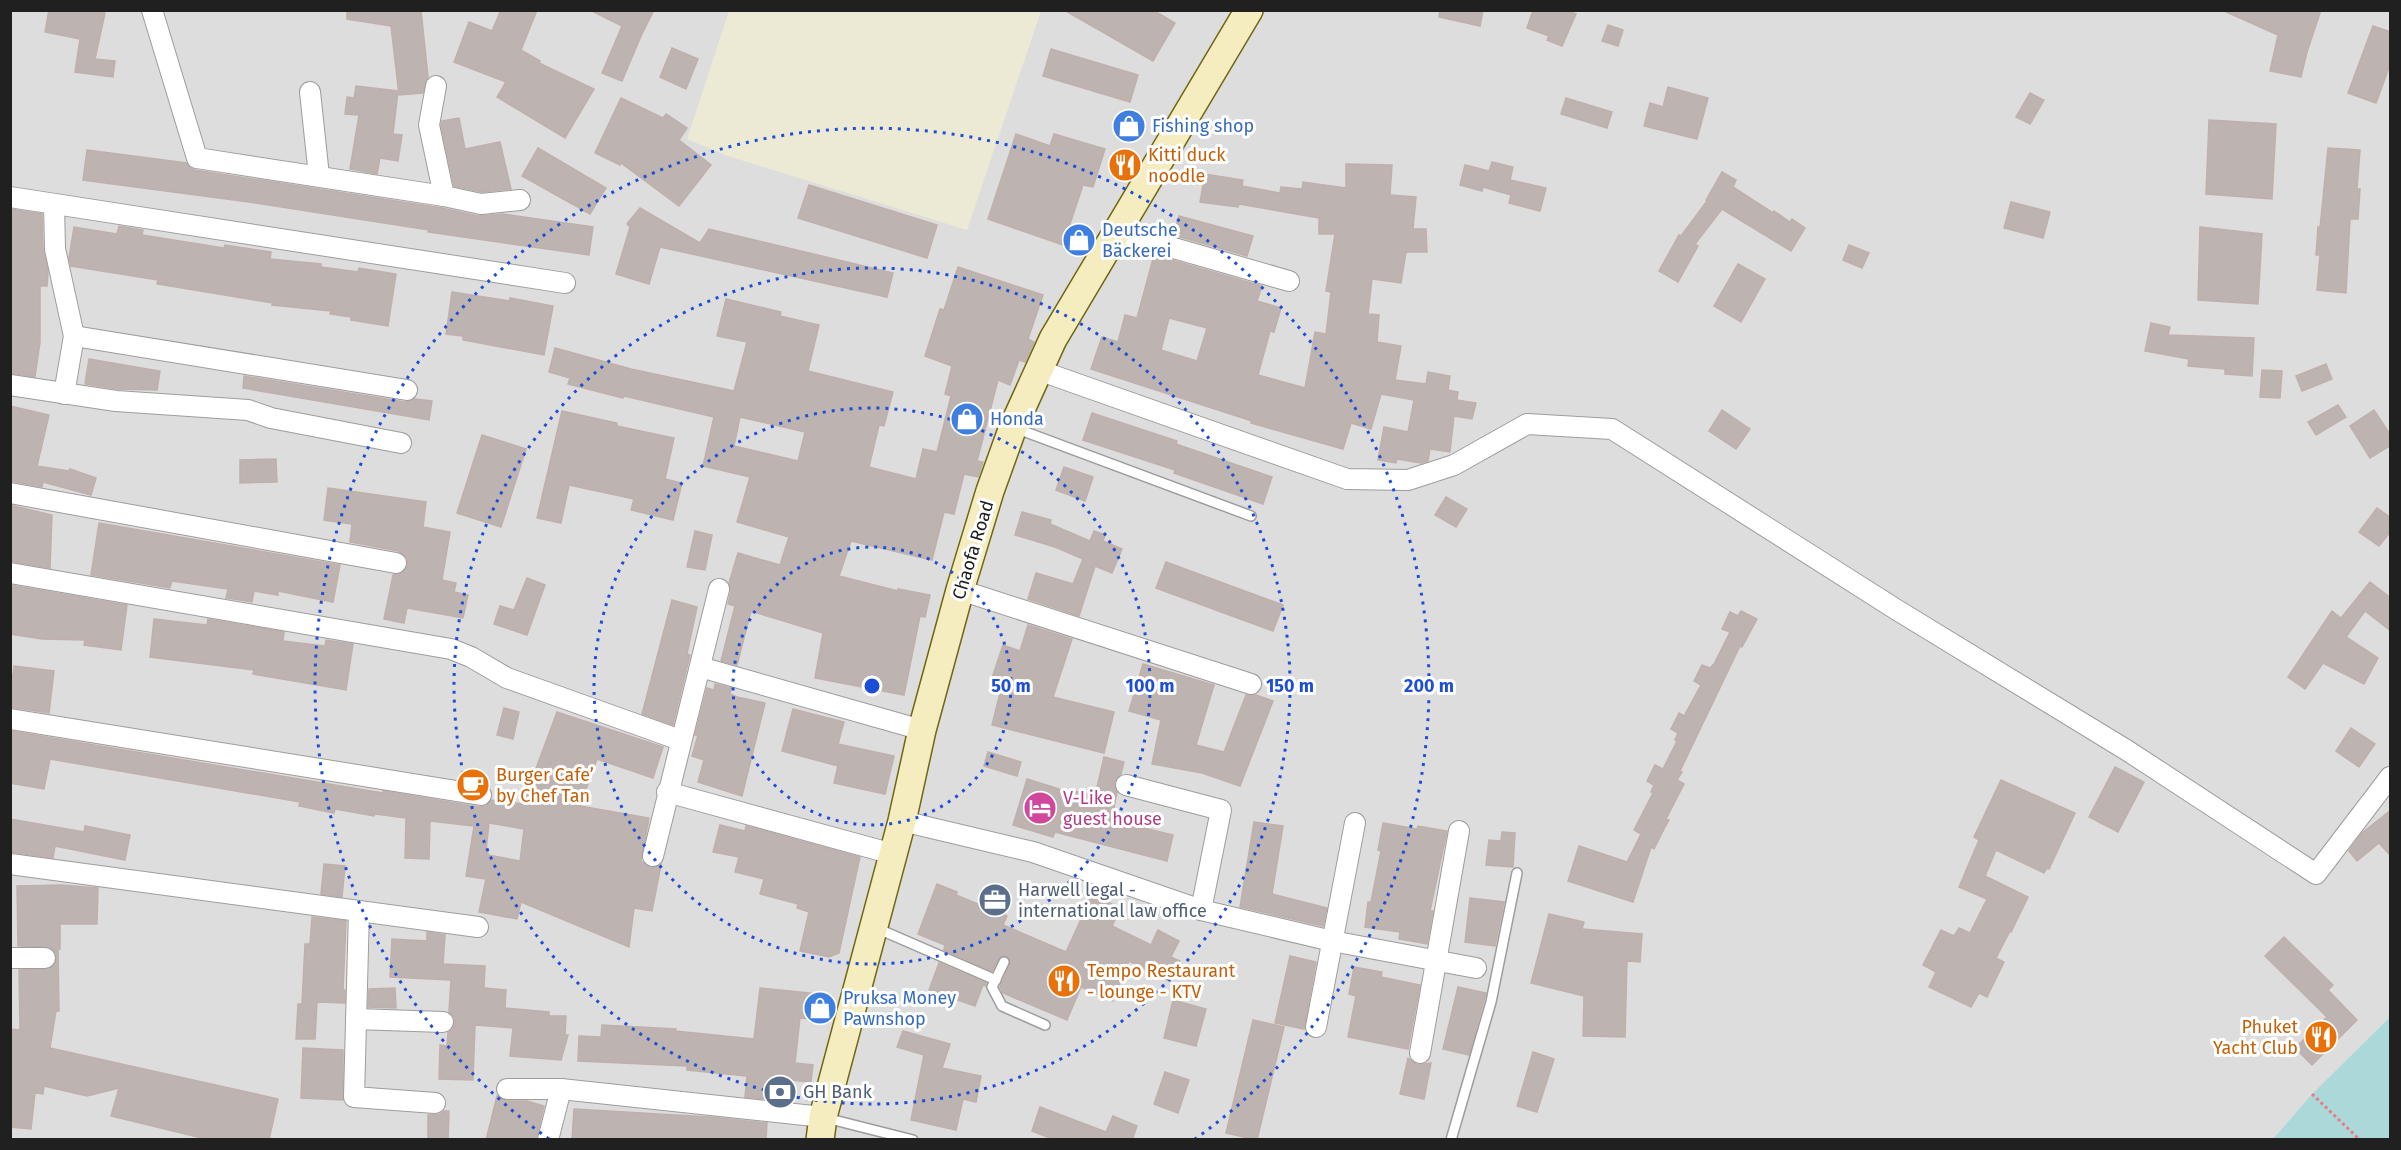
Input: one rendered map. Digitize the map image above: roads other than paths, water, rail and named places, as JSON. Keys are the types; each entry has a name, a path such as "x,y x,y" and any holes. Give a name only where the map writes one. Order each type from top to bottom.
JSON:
{"main road":[{"name":"Chaofa Road","path":"822,1128 902,821 922,730 960,590 990,491 1013,427 1053,339 1249,10"}],"street":[{"path":"152,10 197,158 444,196 481,204 520,200"},
{"path":"436,86 429,125 444,196"},
{"path":"310,92 319,176"},
{"path":"10,197 565,283"},
{"path":"54,204 55,249 74,336 64,394"},
{"path":"1118,232 1289,281"},
{"path":"74,336 407,390"},
{"path":"1038,370 1347,479 1408,480 1454,465 1527,424 1612,429 1898,610 2128,751 2316,874 2391,777"},
{"path":"10,385 116,401 248,410 271,418 401,443"},
{"path":"10,493 396,563"},
{"path":"10,573 451,649 471,657 507,678 681,740"},
{"path":"653,856 718,589"},
{"path":"960,590 1251,684"},
{"path":"700,668 922,730"},
{"path":"10,719 481,795"},
{"path":"1126,784 1221,810 1201,910"},
{"path":"667,792 893,854"},
{"path":"902,821 1033,852 1201,910 1332,941 1476,968"},
{"path":"1316,1027 1354,823"},
{"path":"1420,1053 1459,831"},
{"path":"10,864 478,927"},
{"path":"359,911 354,1097 435,1103"},
{"path":"10,958 45,958"},
{"path":"356,1019 443,1022"},
{"path":"507,1089 561,1089 822,1128"},
{"path":"548,1140 561,1089"}],"lane":[{"path":"1013,427 1251,516"},
{"path":"1451,1140 1491,1002 1517,873"},
{"path":"874,927 996,980"},
{"path":"1004,962 993,987 1002,1006 1045,1025"},
{"path":"822,1128 913,1140"}],"water":[{"path":"2390,1017 2390,1139 2273,1139 2312,1094"}],"place":[{"name":"Fishing shop","path":"1129,126"},
{"name":"Kitti duck noodle","path":"1125,165"},
{"name":"Deutsche Bäckerei","path":"1079,240"},
{"name":"Honda","path":"967,419"},
{"name":"Burger Cafe’ by Chef Tan","path":"473,785"},
{"name":"V-Like guest house","path":"1040,808"},
{"name":"Harwell legal - international law office","path":"995,900"},
{"name":"Tempo Restaurant - lounge - KTV","path":"1064,981"},
{"name":"Pruksa Money Pawnshop","path":"820,1008"},
{"name":"Phuket Yacht Club","path":"2321,1037"},
{"name":"GH Bank","path":"780,1092"}]}
